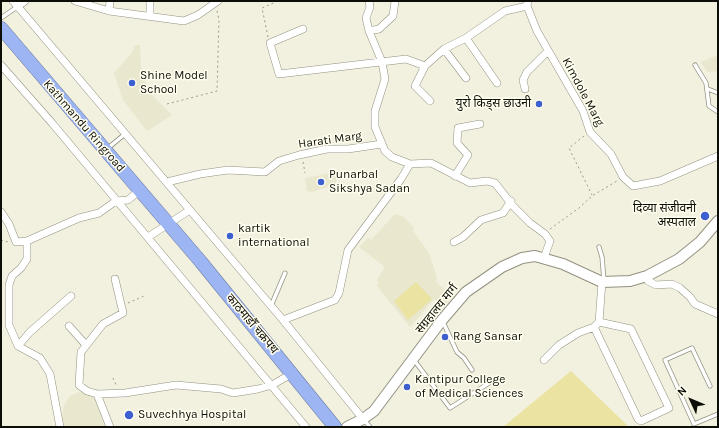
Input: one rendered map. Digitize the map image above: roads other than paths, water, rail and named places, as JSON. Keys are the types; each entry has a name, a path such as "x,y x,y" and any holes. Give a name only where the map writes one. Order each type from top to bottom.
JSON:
{"highway":[{"name":"Kathmandu Ringroad","path":"1,28 140,190 167,224"},
{"name":"काठमाडाैँ चक्रपथ","path":"167,224 293,373 335,427"}],"main road":[{"name":"संग्रहालय मार्ग","path":"347,427 366,423 414,360 442,320 466,292 502,267 522,258 534,256 563,264 603,282 630,281 664,268 691,250 718,221"}],"street":[{"path":"25,1 15,4 283,320 366,423"},
{"path":"75,1 109,11 150,15 184,21 198,15 217,2"},
{"path":"109,11 110,1"},
{"path":"150,1 150,15"},
{"path":"369,1 370,7 366,18 369,32 382,62 385,79 375,111 375,128 385,150 392,156 410,164 431,163 470,183 487,181 495,183 511,201 513,206 530,223 545,234 550,241 544,258"},
{"path":"369,32 379,29 393,16 396,1"},
{"path":"430,102 415,86 425,66 444,48 466,38 506,11 527,3"},
{"name":"Kimdole Marg","path":"527,3 536,31 583,111 590,132 611,154 622,177 633,186 660,181 718,156"},
{"path":"303,29 270,43 279,74 406,59 425,66"},
{"path":"466,38 497,82"},
{"path":"444,48 466,78"},
{"path":"525,89 523,80 527,72 548,51"},
{"path":"1,65 52,123 306,427"},
{"path":"455,176 468,155 457,143 458,128 480,124"},
{"name":"Harati Marg","path":"167,182 200,174 228,170 265,172 279,161 302,155 327,150 348,149 382,144"},
{"path":"283,320 335,300 339,292 348,250 401,179 410,164"},
{"path":"1,212 9,224 16,242 27,240 79,218 99,213 116,201 128,200 140,190"},
{"path":"454,242 463,237 481,220 503,213 511,201"},
{"path":"148,237 190,210"},
{"path":"27,240 27,259 21,268 12,276 9,285 9,325 18,346 40,358 50,374 60,427"},
{"path":"646,276 648,282 656,285 672,284 680,288 695,304 718,314"},
{"path":"115,279 124,313 103,324 81,352 79,385 98,394 118,393 176,385 221,389 233,392 258,389 272,385 293,373"},
{"path":"544,360 559,345 578,333 594,328 599,322 603,282"},
{"path":"18,346 30,332 71,296"},
{"path":"594,328 638,419 641,421 669,408 632,329 599,322"},
{"path":"69,326 86,345"},
{"path":"98,394 110,427"}],"lane":[{"path":"1,18 15,4"},
{"path":"695,65 708,89 707,99 709,106 718,112"},
{"path":"708,89 718,93"},
{"path":"105,150 125,133"},
{"path":"599,246 602,256 603,282"},
{"path":"271,306 285,273"},
{"path":"442,320 457,352 464,358 472,370"},
{"path":"710,386 692,348 665,360 694,424 718,414"},
{"path":"414,360 450,408 489,384"}],"place":[{"name":"Shine Model School","path":"132,83"},
{"name":"युरो किड्स छाउनी","path":"539,104"},
{"name":"Punarbal Sikshya Sadan","path":"321,182"},
{"name":"दिव्या संजीवनी अस्पताल","path":"705,216"},
{"name":"kartik international","path":"230,236"},
{"name":"Rang Sansar","path":"445,337"},
{"name":"Kantipur College of Medical Sciences","path":"407,387"},
{"name":"Suvechhya Hospital","path":"129,415"}]}
